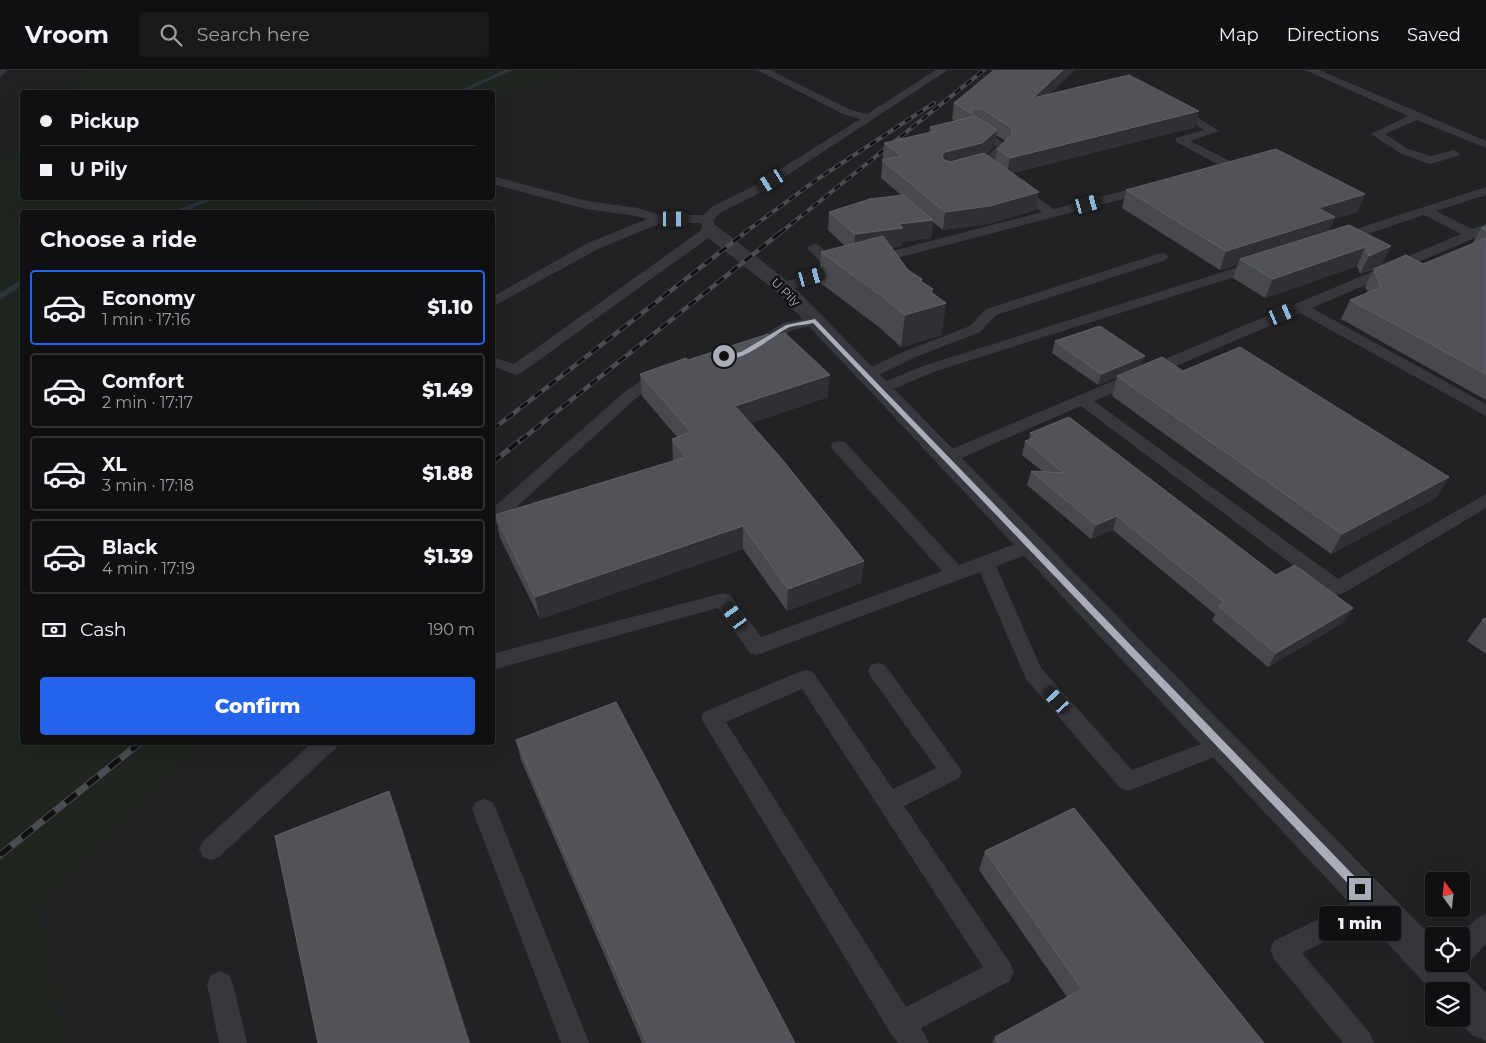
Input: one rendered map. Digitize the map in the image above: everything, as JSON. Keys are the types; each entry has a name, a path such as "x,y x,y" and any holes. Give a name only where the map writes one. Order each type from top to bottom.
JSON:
{"street":[{"name":"U Pily","path":"708,224 782,287 1374,904 1452,981 1486,1021"}],"lane":[{"path":"0,74 3,70"},
{"path":"762,70 847,112 870,118"},
{"path":"495,361 516,370 708,224 717,209 756,190 943,70"},
{"path":"1310,70 1486,145"},
{"path":"1163,98 1213,131 1180,140 1230,166 1202,174"},
{"path":"1418,115 1378,134 1404,151 1430,160 1454,154"},
{"path":"975,128 1004,147 979,166 1052,214"},
{"path":"495,181 586,205 638,212 658,219 708,224"},
{"path":"782,287 836,270 1164,184"},
{"path":"1324,244 1486,191"},
{"path":"1425,211 1479,231"},
{"path":"495,301 594,246 658,219"},
{"path":"946,458 1479,231"},
{"path":"814,248 836,270"},
{"path":"873,382 908,355 975,329 991,312 1161,257"},
{"path":"873,382 931,368 1269,262"},
{"path":"1300,307 1486,411"},
{"path":"733,355 742,354 788,326 815,321"},
{"path":"495,517 628,397 658,374 680,364"},
{"path":"1083,400 1337,588 1486,500"},
{"path":"839,446 956,573"},
{"path":"495,661 723,600 757,647 1030,546"},
{"path":"985,562 1033,673 1128,781 1222,745"},
{"path":"878,671 951,771 890,802"},
{"path":"806,678 1001,972 908,1034 712,718 806,678"},
{"path":"211,848 325,745"},
{"path":"484,809 575,1043"},
{"path":"1360,1043 1283,950 1374,904"},
{"path":"1470,943 1486,926"},
{"path":"220,984 233,1043"}],"shaded area":[{"path":"0,70 117,70 100,90 20,90 21,200 0,232"},
{"path":"90,70 580,70 495,97 495,90 72,90"},
{"path":"365,70 1486,70 1486,1043 0,1043 22,745 495,745 495,210 73,210 96,200 495,200 495,90 480,90"},
{"path":"20,148 20,200 322,200 298,210 20,210 20,745 197,745 40,899 66,1043 0,1043 0,163"}],"building":[{"path":"994,70 1063,70 1033,98 1129,75 1199,111 1010,158 997,149 1012,134 1012,128 982,109 972,109 972,114 954,103"},
{"path":"975,116 997,130 982,143 945,152 942,155 944,160 950,162 984,153 1039,192 990,206 945,212 882,160 902,156 884,143 936,131 930,127"},
{"path":"1276,149 1365,194 1318,208 1335,217 1226,251 1126,190"},
{"path":"903,195 933,220 899,224 903,228 855,234 829,212 870,199"},
{"path":"1349,225 1391,246 1369,256 1365,247 1273,279 1240,259"},
{"path":"883,236 908,270 922,279 919,280 933,289 931,292 946,303 905,315 821,252"},
{"path":"1486,238 1486,374 1350,300 1381,287 1374,269 1406,255 1423,264"},
{"path":"1100,326 1145,356 1101,374 1055,341"},
{"path":"785,333 830,375 735,406 781,458 864,561 788,589 743,526 535,597 495,515 686,457 672,439 691,432 640,374 686,358 688,360 768,334 771,337"},
{"path":"1240,347 1449,477 1342,534 1117,376 1162,357 1183,371"},
{"path":"1069,417 1276,575 1295,565 1353,608 1276,653 1218,606 1225,603 1117,516 1096,525 1031,471 1064,473 1025,441 1036,437 1030,433"},
{"path":"616,702 795,1043 647,1043 516,740"},
{"path":"389,791 469,1043 318,1043 275,836"},
{"path":"1074,808 1264,1043 998,1043 995,1037 1082,989 985,851"}],"waterway":[{"path":"464,90 510,70"},
{"path":"181,210 208,200"},
{"path":"0,297 20,284"}],"railway":[{"path":"780,233 984,70"},
{"path":"744,233 819,178 934,103"},
{"path":"495,428 746,232"},
{"path":"520,441 781,232"},
{"path":"495,461 522,439"},
{"path":"0,855 137,745"}],"route":[{"path":"724,356 742,354 788,326 815,321 1360,889"}]}
